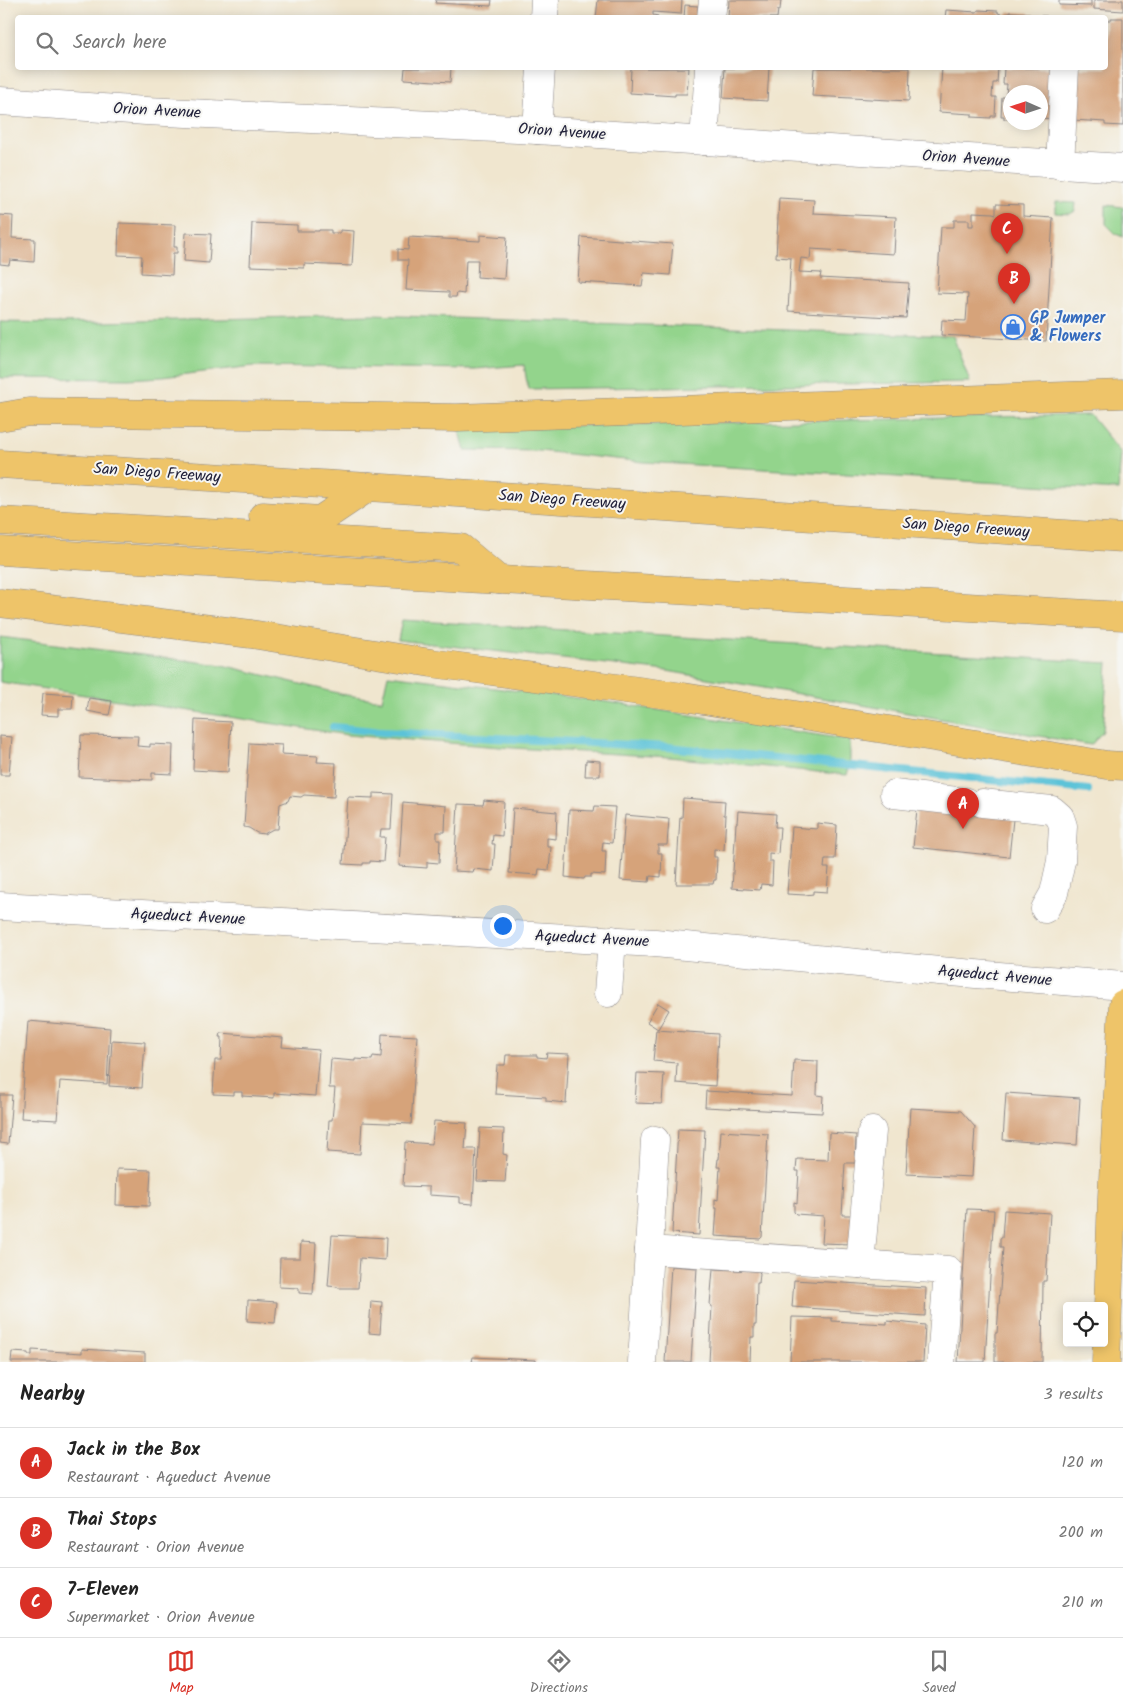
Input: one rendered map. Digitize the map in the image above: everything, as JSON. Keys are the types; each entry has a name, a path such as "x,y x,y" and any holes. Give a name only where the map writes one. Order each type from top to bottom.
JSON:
{"main road":[{"path":"0,417 29,412 457,418 1123,394"},
{"name":"San Diego Freeway","path":"0,464 1123,538"},
{"path":"0,502 320,520 369,487"},
{"path":"0,520 461,548 499,580"},
{"path":"0,551 1123,616"},
{"path":"0,602 251,634 431,663 684,697 1123,766"},
{"path":"1106,1362 1116,1300 1112,1196 1123,1004"}],"street":[{"path":"544,15 545,0"},
{"path":"712,0 712,15"},
{"path":"538,130 541,70"},
{"path":"704,141 708,70"},
{"path":"1060,165 1065,70"},
{"name":"Orion Avenue","path":"0,101 538,130 1123,168"},
{"path":"894,794 1052,810 1060,817 1063,826 1061,861 1054,893 1045,909"},
{"name":"Aqueduct Avenue","path":"0,906 655,943 939,971 1123,986"},
{"path":"608,993 612,940"},
{"path":"860,1264 872,1132"},
{"path":"642,1362 655,1140"},
{"path":"649,1250 948,1270 941,1362"}],"green space":[{"path":"1056,202 1076,203 1075,211 1070,214 1056,213"},
{"path":"1106,205 1123,207 1123,237 1116,234 1106,224"},
{"path":"372,315 953,336 970,382 528,389 524,365 474,369 254,366 128,379 0,378 0,322 62,323"},
{"path":"1090,415 1121,453 1118,490 644,462 540,451 465,450 459,428"},
{"path":"402,620 1108,663 1103,731 1091,745 667,671 398,640"},
{"path":"0,637 222,665 346,695 382,700 388,675 601,701 850,740 850,763 847,775 669,757 513,748 347,735 0,682"}],"building":[{"path":"436,0 492,0 491,6 435,3"},
{"path":"598,0 682,0 681,14 653,12 653,15 596,15"},
{"path":"729,0 781,0 777,15 728,15"},
{"path":"1059,0 1091,0 1091,6 1059,5"},
{"path":"1094,0 1123,0 1123,11 1094,9"},
{"path":"685,5 698,6 698,15 684,15"},
{"path":"946,10 998,11 1001,14 1001,15 945,15"},
{"path":"1009,12 1029,13 1029,15 1007,15 1007,13 1009,14"},
{"path":"1111,18 1123,18 1123,126 1105,125 1105,122 1073,120 1076,70 1108,70 1108,20 1111,20"},
{"path":"405,70 451,70 450,82 404,79"},
{"path":"631,70 689,70 687,94 675,94 675,96 630,93"},
{"path":"725,70 769,70 767,101 723,98"},
{"path":"814,70 910,70 909,101 812,96"},
{"path":"942,70 998,70 997,83 993,83 992,97 996,97 995,116 991,116 991,118 972,117 972,114 939,112"},
{"path":"1004,70 1058,70 1055,119 1048,119 1048,85 1003,84"},
{"path":"1002,97 1003,116 1001,116"},
{"path":"779,198 814,200 813,213 896,217 894,254 811,249 810,259 801,258 799,272 821,273 820,278 909,283 906,318 788,311 791,258 776,257"},
{"path":"996,204 1023,205 1023,216 1053,218 1046,341 941,335 942,320 966,321 968,294 937,293 941,227 954,227 954,220 969,220 969,226 973,226 973,212 996,214"},
{"path":"0,215 13,216 12,238 35,239 34,262 10,260 9,265 0,264"},
{"path":"119,223 175,225 174,247 177,247 177,253 173,253 172,275 141,273 142,256 118,255"},
{"path":"252,223 297,225 297,231 331,230 331,233 340,233 340,230 354,231 352,266 304,264 304,268 250,266"},
{"path":"186,233 211,234 209,263 184,261"},
{"path":"480,235 507,237 504,279 477,277 478,260 466,260 464,294 457,293 456,297 449,297 449,292 406,290 408,260 398,260 398,249 408,250 409,237 480,241"},
{"path":"581,237 673,244 670,275 644,273 642,286 578,282"},
{"path":"43,693 73,695 72,709 58,709 58,716 41,715"},
{"path":"89,698 112,701 109,715 87,711"},
{"path":"195,720 231,722 228,772 193,770"},
{"path":"81,735 138,736 137,746 150,747 150,744 173,745 172,774 152,773 152,780 79,777"},
{"path":"0,736 12,737 9,775 0,775"},
{"path":"249,743 282,745 281,754 318,756 317,762 336,763 334,797 290,796 288,801 280,804 278,829 273,829 264,834 244,827"},
{"path":"586,760 600,761 600,776 585,776"},
{"path":"373,793 393,794 391,829 381,829 380,837 385,837 383,862 370,861 370,863 363,863 363,865 343,864 348,797 373,798"},
{"path":"683,798 725,801 724,850 714,849 714,857 717,857 716,880 714,880 713,884 676,884"},
{"path":"484,800 504,802 502,836 493,835 492,844 495,844 493,871 474,869 473,872 454,871 458,804 483,805"},
{"path":"918,800 1014,810 1009,857 913,847"},
{"path":"403,802 446,806 445,832 437,832 437,840 440,840 439,863 427,862 427,868 399,866"},
{"path":"595,806 615,807 612,843 603,842 602,851 606,851 605,875 591,874 591,877 585,877 584,879 565,877 569,810 594,811"},
{"path":"513,808 557,812 556,839 547,838 547,847 551,847 549,870 539,869 538,875 509,873"},
{"path":"738,811 776,814 775,827 780,827 778,854 769,853 769,861 773,861 772,885 761,884 760,890 732,888"},
{"path":"625,815 669,819 667,845 658,845 658,853 662,853 661,877 650,876 649,882 620,880"},
{"path":"817,823 837,825 835,859 825,859 824,868 829,868 827,892 813,891 813,894 805,895 787,894 792,827 817,829"},
{"path":"658,1003 669,1010 658,1029 647,1022"},
{"path":"28,1021 110,1028 107,1084 60,1081 57,1120 21,1118"},
{"path":"656,1030 718,1034 715,1086 676,1083 677,1063 653,1061"},
{"path":"221,1033 283,1038 282,1047 319,1050 315,1096 274,1093 274,1098 242,1096 242,1092 234,1092 234,1095 213,1094 215,1060 221,1060"},
{"path":"382,1034 417,1036 411,1124 362,1122 360,1154 327,1152 329,1120 332,1120 335,1088 329,1088 331,1059 355,1061 355,1059 372,1060 373,1056 381,1057"},
{"path":"112,1040 145,1042 142,1088 109,1086"},
{"path":"547,1053 569,1054 566,1103 546,1101 546,1097 495,1094 497,1065 505,1065 506,1055 537,1055 537,1057 546,1058"},
{"path":"794,1060 818,1061 817,1095 823,1096 822,1113 705,1107 706,1091 792,1096"},
{"path":"637,1073 664,1074 662,1104 635,1103"},
{"path":"1006,1093 1080,1098 1077,1145 1003,1140"},
{"path":"0,1095 12,1095 8,1144 0,1143"},
{"path":"910,1108 961,1111 975,1127 972,1177 906,1174"},
{"path":"434,1121 467,1123 465,1149 476,1149 473,1204 460,1203 460,1197 429,1195 429,1187 403,1186 405,1142 432,1144"},
{"path":"480,1128 504,1129 503,1154 507,1155 505,1182 477,1181"},
{"path":"678,1129 705,1130 699,1235 672,1233"},
{"path":"721,1131 768,1134 762,1237 760,1239 715,1236 717,1208 715,1208 715,1199 718,1200 720,1167 717,1167"},
{"path":"829,1133 856,1135 855,1163 845,1163 842,1215 852,1215 850,1244 822,1243 824,1216 796,1214 794,1212 794,1202 797,1203 799,1171 796,1171 797,1159 828,1160"},
{"path":"117,1169 151,1170 149,1206 116,1205"},
{"path":"967,1209 994,1210 985,1362 958,1362"},
{"path":"1004,1210 1050,1213 1046,1281 1043,1281 1042,1362 995,1362 995,1333 997,1333 1003,1247 1000,1247 1000,1238 1002,1238"},
{"path":"332,1235 386,1238 385,1260 360,1258 358,1288 328,1286"},
{"path":"301,1242 316,1243 313,1294 299,1293 299,1288 279,1287 280,1258 300,1258"},
{"path":"671,1266 697,1268 691,1362 665,1362"},
{"path":"713,1269 758,1271 760,1273 759,1283 757,1283 756,1325 754,1325 754,1337 751,1337 750,1362 709,1362"},
{"path":"794,1280 926,1288 925,1316 792,1307"},
{"path":"248,1300 277,1302 275,1323 247,1321"},
{"path":"371,1301 382,1302 380,1334 369,1333"},
{"path":"792,1317 832,1318 832,1321 887,1324 887,1321 925,1325 923,1362 790,1362"},
{"path":"82,1349 145,1353 145,1362 11,1362 12,1352 28,1353 28,1355 32,1355 32,1350 82,1353"},
{"path":"473,1357 536,1360 536,1362 472,1362"}],"waterway":[{"path":"333,727 383,732 668,747 1088,790"}],"place":[{"name":"7-Eleven","path":"1007,254"},
{"name":"Thai Stops","path":"1014,304"},
{"name":"GP Jumper & Flowers","path":"1013,327"},
{"name":"Jack in the Box","path":"963,829"}]}
